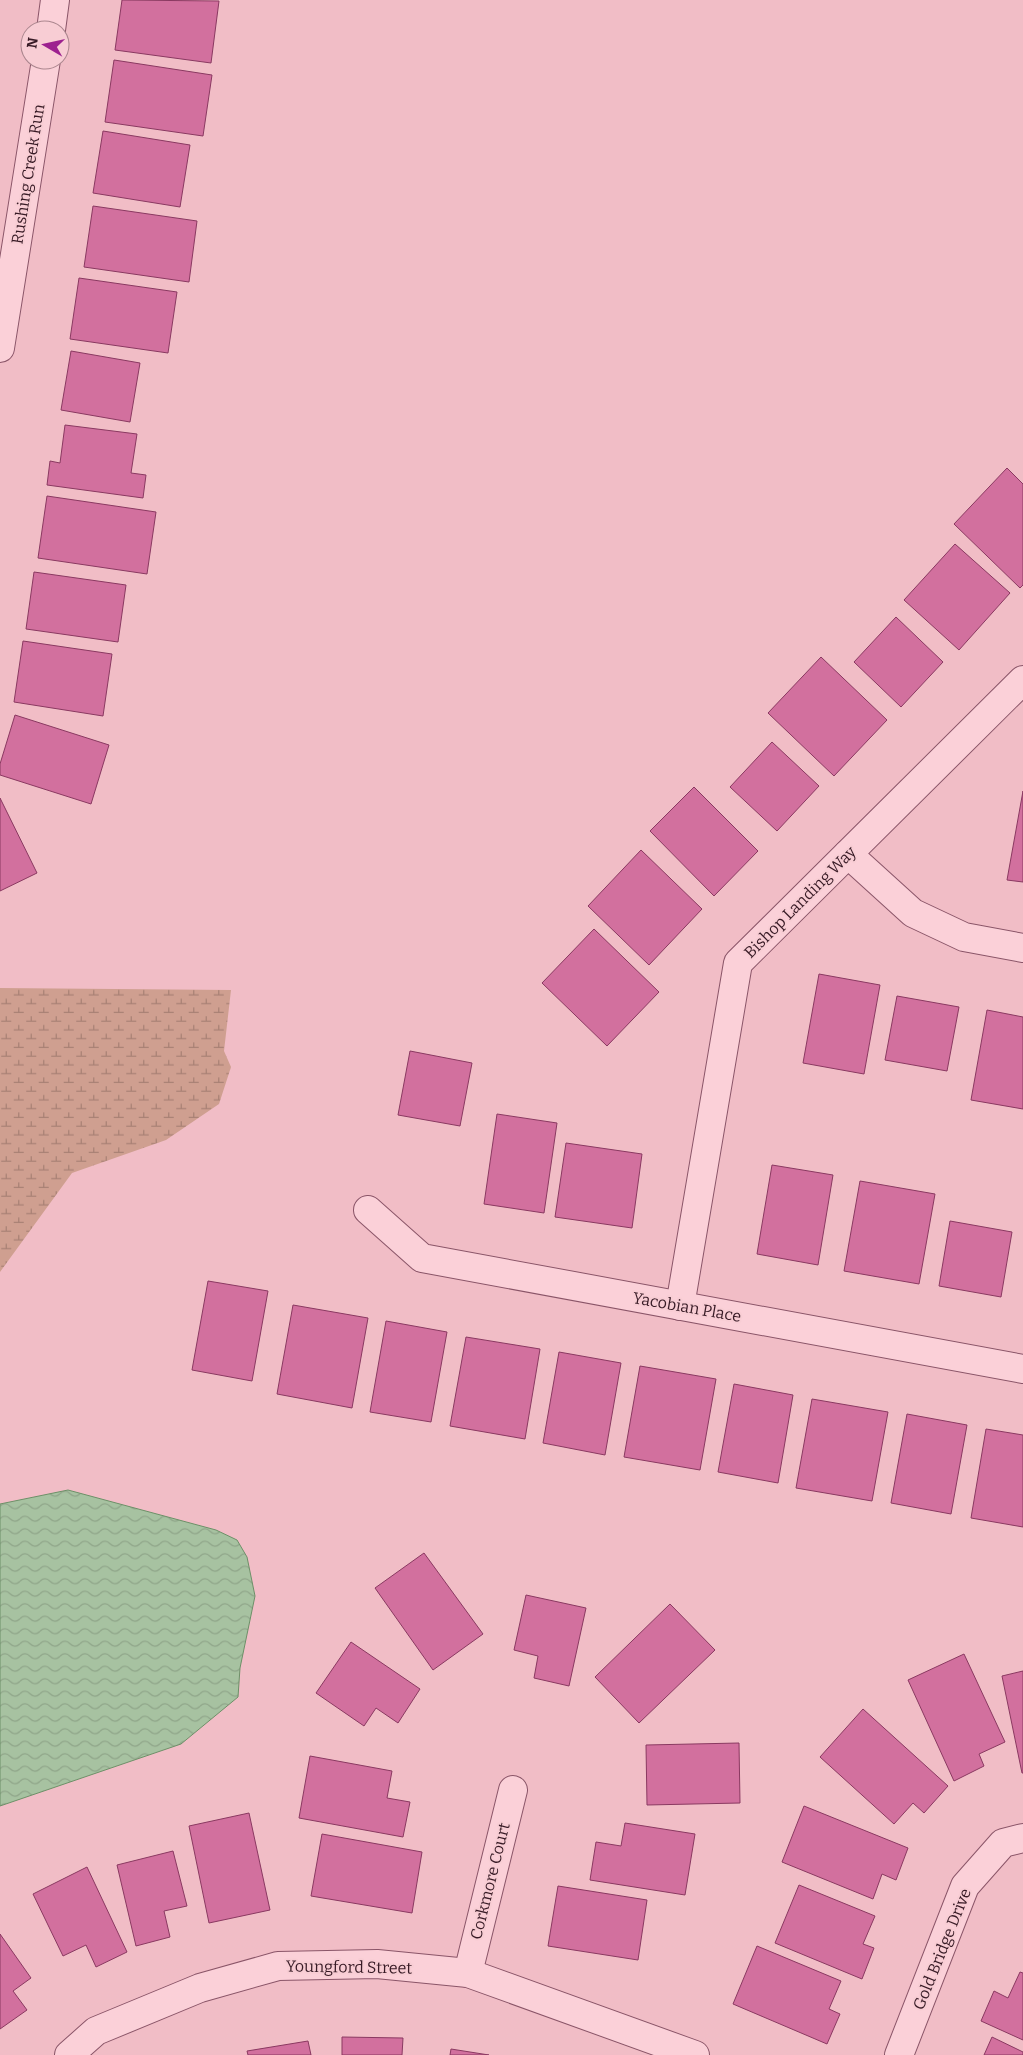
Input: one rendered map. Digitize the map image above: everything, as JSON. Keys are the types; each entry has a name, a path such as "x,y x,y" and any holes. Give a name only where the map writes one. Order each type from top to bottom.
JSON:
{"street":[{"path":"52,20 55,0"},
{"name":"Rushing Creek Run","path":"0,348 44,70"},
{"name":"Bishop Landing Way","path":"680,1306 738,963 1023,680"},
{"path":"848,854 913,913 964,937 1023,948"},
{"name":"Yacobian Place","path":"368,1210 422,1258 1023,1369"},
{"name":"Corkmore Court","path":"468,1973 513,1790"},
{"name":"Gold Bridge Drive","path":"899,2055 965,1886 1003,1843 1023,1838"},
{"name":"Youngford Street","path":"69,2055 96,2031 200,1988 278,1966 378,1964 468,1973 695,2055"}],"green space":[{"path":"0,988 231,990 224,1051 231,1067 219,1104 166,1140 72,1173 0,1272"}],"water":[{"path":"68,1490 216,1530 237,1540 247,1557 255,1596 240,1668 238,1697 181,1744 0,1806 0,1504"}],"building":[{"path":"122,0 219,1 211,63 115,50"},
{"path":"114,60 212,75 203,136 105,122"},
{"path":"103,131 190,145 180,207 93,193"},
{"path":"93,206 197,221 189,282 84,267"},
{"path":"79,278 177,292 168,353 70,339"},
{"path":"71,351 140,363 130,422 61,410"},
{"path":"65,425 137,434 131,473 146,475 143,498 47,485 50,461 60,463"},
{"path":"1007,468 1023,484 1023,585 1020,588 954,524"},
{"path":"47,496 156,512 147,574 38,558"},
{"path":"955,544 1010,593 959,650 904,600"},
{"path":"34,572 126,585 118,642 26,629"},
{"path":"896,617 943,662 901,707 854,662"},
{"path":"23,641 112,654 103,716 14,702"},
{"path":"821,657 887,720 834,776 768,713"},
{"path":"15,715 109,745 91,804 0,775 0,764"},
{"path":"772,742 819,786 777,831 730,787"},
{"path":"694,787 758,851 714,896 650,831"},
{"path":"1023,791 1023,882 1007,880"},
{"path":"0,798 37,873 0,891"},
{"path":"641,850 702,909 649,965 588,906"},
{"path":"594,929 659,992 607,1046 542,983"},
{"path":"819,974 880,985 864,1074 803,1063"},
{"path":"897,996 959,1007 947,1071 885,1060"},
{"path":"987,1010 1023,1017 1023,1109 971,1100"},
{"path":"410,1051 472,1063 460,1126 398,1115"},
{"path":"497,1114 557,1123 544,1213 484,1204"},
{"path":"566,1143 642,1154 632,1228 555,1217"},
{"path":"772,1165 833,1175 818,1265 757,1254"},
{"path":"860,1181 935,1194 919,1284 844,1271"},
{"path":"950,1221 1012,1232 1001,1297 939,1286"},
{"path":"208,1281 268,1291 252,1381 192,1370"},
{"path":"293,1305 368,1318 352,1408 277,1394"},
{"path":"386,1321 447,1332 431,1422 370,1412"},
{"path":"466,1337 540,1349 525,1439 450,1426"},
{"path":"559,1352 621,1363 605,1455 543,1443"},
{"path":"640,1366 716,1379 700,1470 624,1457"},
{"path":"734,1384 793,1395 778,1483 718,1472"},
{"path":"812,1399 888,1412 872,1501 796,1488"},
{"path":"907,1414 967,1425 951,1514 891,1503"},
{"path":"986,1429 1023,1435 1023,1527 971,1518"},
{"path":"424,1553 483,1634 433,1670 375,1588"},
{"path":"526,1595 586,1608 569,1686 534,1678 538,1656 514,1650"},
{"path":"670,1604 715,1650 639,1723 595,1677"},
{"path":"351,1642 420,1689 398,1723 376,1708 364,1726 316,1693"},
{"path":"964,1654 1005,1742 979,1754 984,1766 954,1781 908,1680"},
{"path":"1023,1671 1023,1773 1022,1773 1002,1676"},
{"path":"863,1709 948,1786 924,1813 913,1803 894,1824 820,1757"},
{"path":"739,1743 740,1803 647,1805 646,1745"},
{"path":"310,1756 392,1771 387,1798 410,1802 403,1837 299,1818"},
{"path":"804,1806 908,1848 896,1880 882,1874 873,1899 782,1862"},
{"path":"249,1813 270,1910 209,1923 189,1826"},
{"path":"625,1823 695,1834 685,1895 590,1880 596,1842 621,1846"},
{"path":"322,1834 422,1852 412,1913 311,1896"},
{"path":"173,1851 187,1906 164,1911 170,1937 136,1946 117,1865"},
{"path":"87,1867 127,1952 96,1967 86,1945 63,1956 33,1894"},
{"path":"799,1885 875,1916 863,1944 874,1948 862,1979 775,1943"},
{"path":"558,1886 647,1900 638,1960 548,1946"},
{"path":"0,1934 31,1978 13,1991 27,2010 0,2029"},
{"path":"757,1946 841,1981 829,2009 840,2014 827,2044 733,2004"},
{"path":"1020,1972 1023,1973 1023,2040 981,2021 994,1991 1008,1998"},
{"path":"342,2037 403,2038 402,2055 342,2055"},
{"path":"992,2037 1023,2052 1023,2055 984,2055"},
{"path":"308,2041 311,2055 248,2055 247,2051"},
{"path":"451,2049 489,2055 450,2055"}]}
